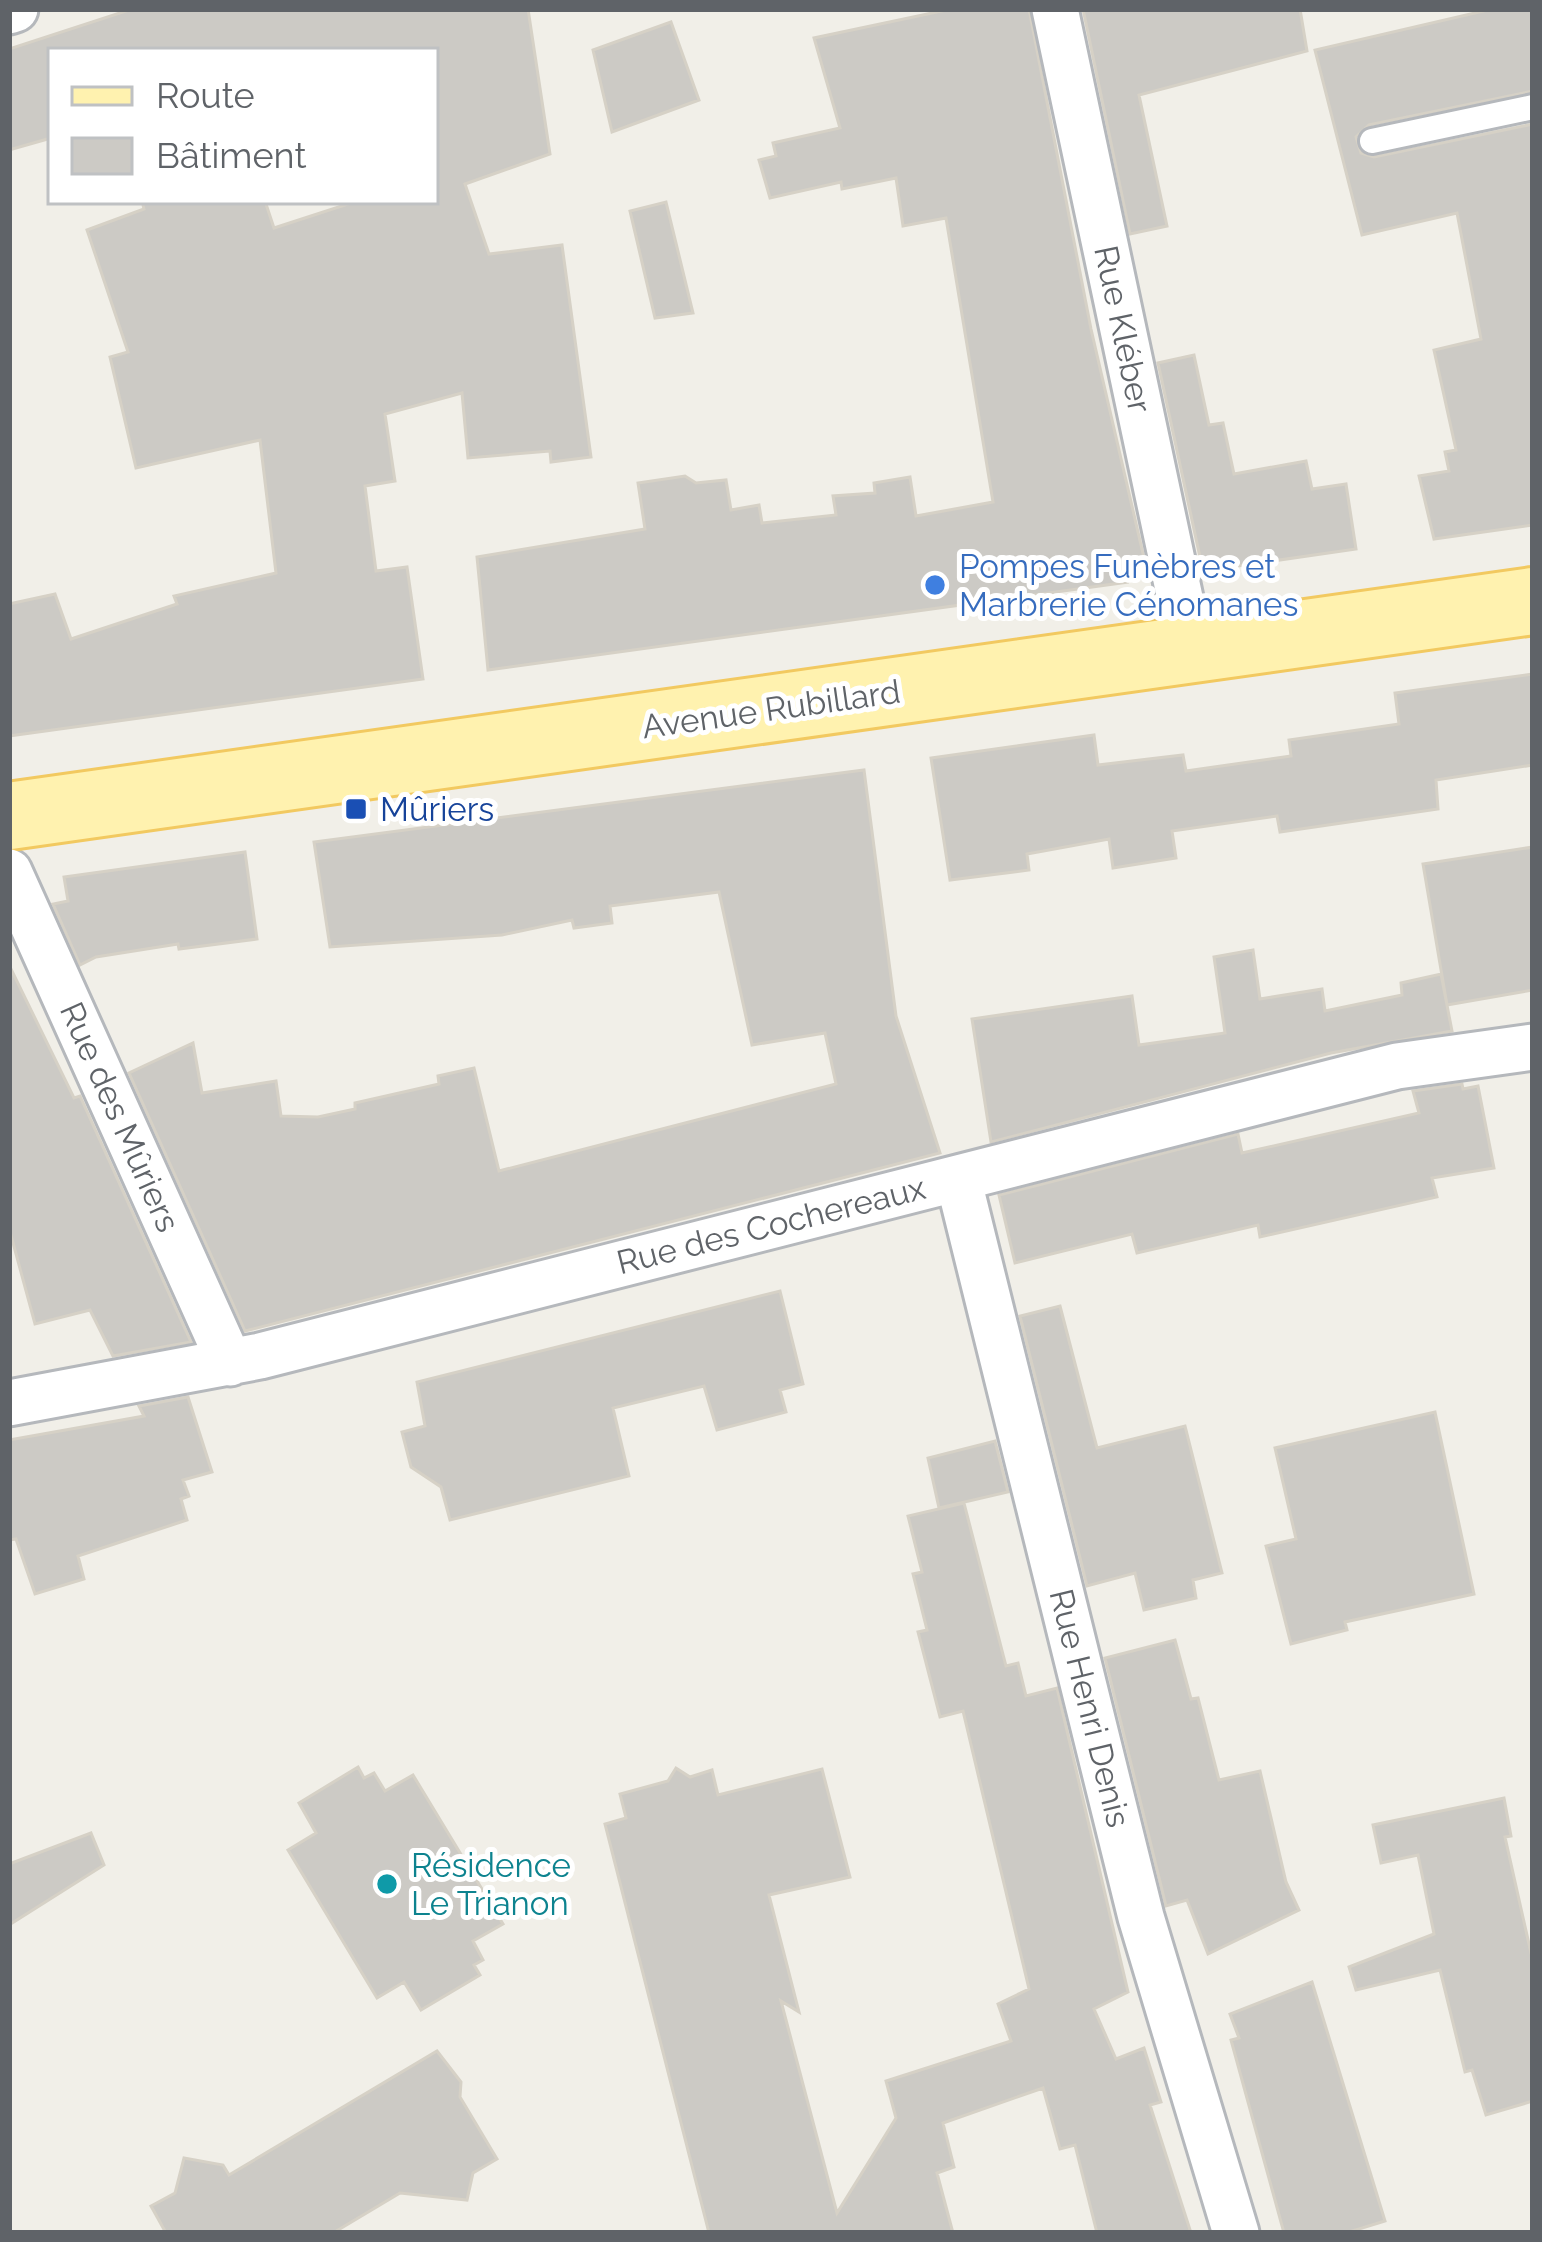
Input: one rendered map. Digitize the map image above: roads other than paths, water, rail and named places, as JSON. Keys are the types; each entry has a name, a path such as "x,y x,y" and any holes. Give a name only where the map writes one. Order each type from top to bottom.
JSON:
{"main road":[{"name":"Avenue Rubillard","path":"9,816 1533,601"}],"street":[{"name":"Rue Kléber","path":"1055,9 1191,650"},
{"name":"Rue des Mûriers","path":"9,872 230,1363"},
{"name":"Rue des Cochereaux","path":"9,1402 230,1363 1397,1066 1533,1046"},
{"name":"Rue Henri Denis","path":"958,1178 1142,1916 1236,2233"}],"lane":[{"path":"1372,141 1533,107"}],"place":[{"name":"Pompes Funèbres et Marbrerie Cénomanes","path":"935,585"},
{"name":"Mûriers","path":"356,809"},
{"name":"Résidence Le Trianon","path":"387,1884"}]}
